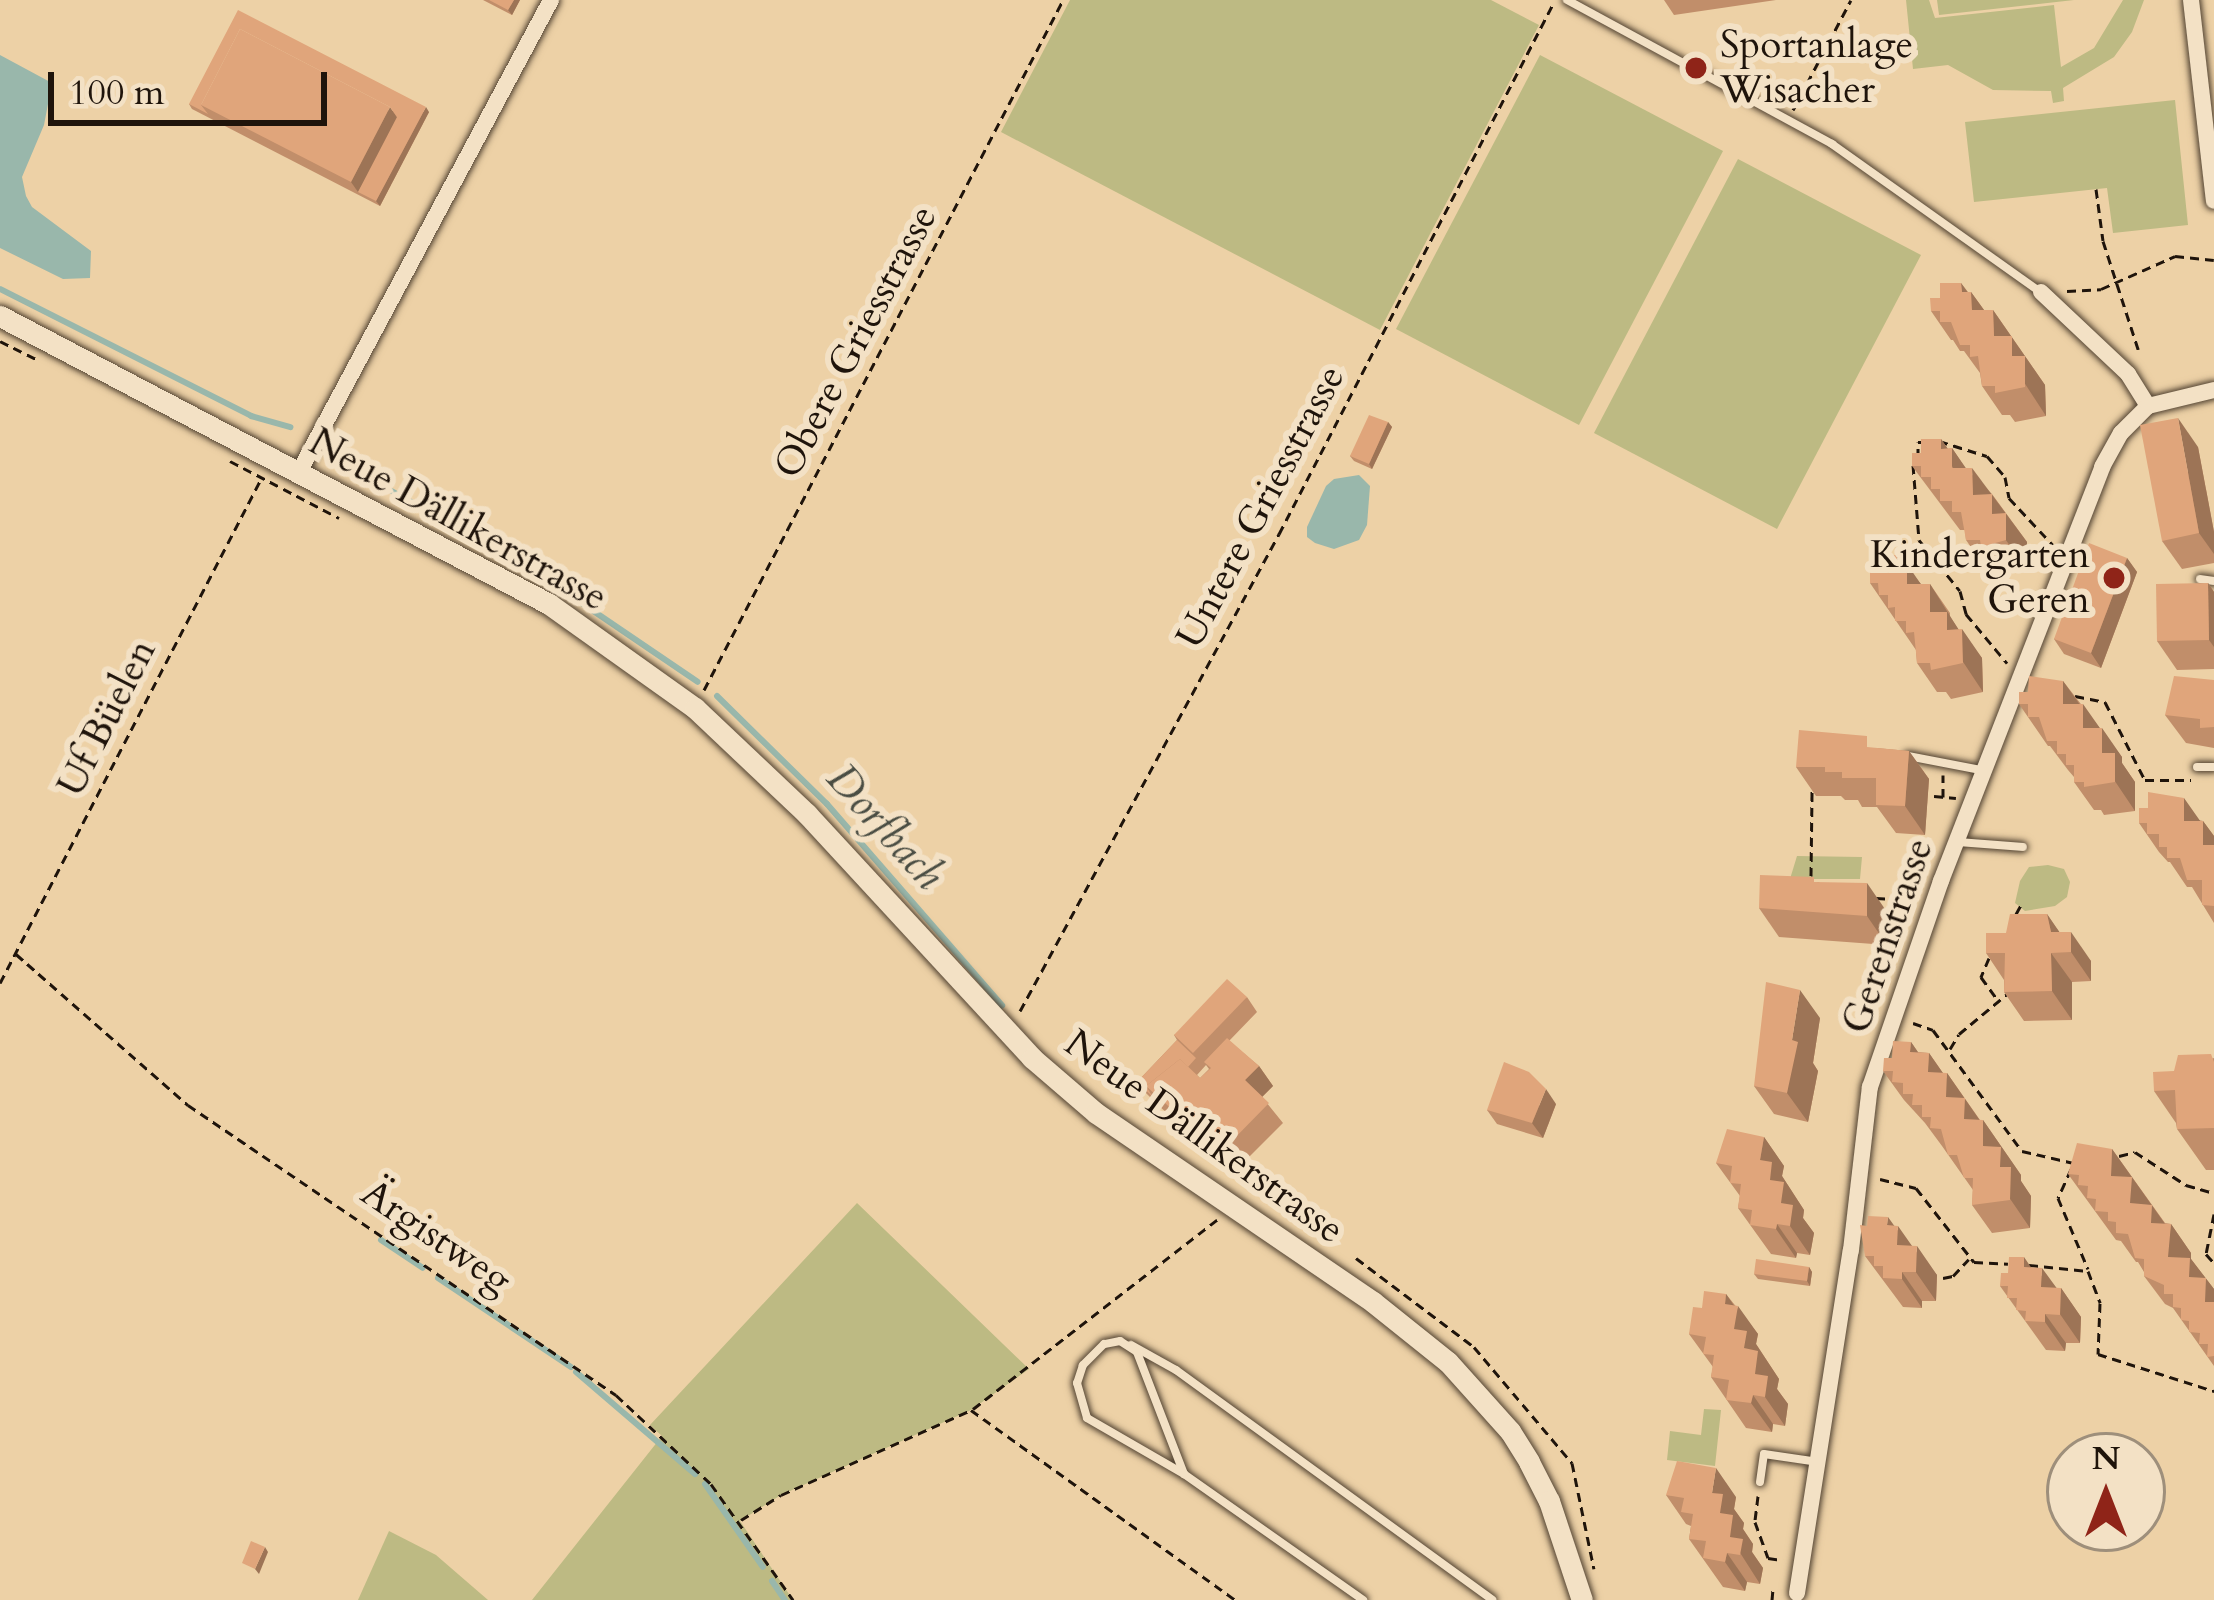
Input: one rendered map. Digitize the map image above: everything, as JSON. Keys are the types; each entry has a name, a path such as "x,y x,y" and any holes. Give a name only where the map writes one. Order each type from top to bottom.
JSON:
{"street":[{"path":"298,472 550,0"},
{"path":"2191,0 2214,201"},
{"path":"2041,292 2128,374 2148,406 2214,390"},
{"name":"Neue Dällikerstrasse","path":"0,316 549,604 695,709 807,814 1007,1035 1096,1113 1373,1302 1448,1362 1510,1430 1556,1517 1582,1600"},
{"name":"Gerenstrasse","path":"1797,1593 1870,1087 1956,842 2102,467 2121,433 2148,406"}],"lane":[{"path":"1567,0 1832,144 2041,292"},
{"path":"2200,579 2214,581"},
{"path":"1904,755 1943,767 1983,771"},
{"path":"2197,767 2214,767"},
{"path":"1956,842 2023,847"},
{"path":"1363,1600 1184,1474 1088,1418 1077,1396 1082,1365 1104,1344 1130,1345 1176,1370 1492,1600"},
{"path":"1130,1345 1149,1374 1184,1474"},
{"path":"1760,1482 1764,1454 1818,1462"}],"path":[{"name":"Obere Griesstrasse","path":"695,709 1064,0"},
{"name":"Untere Griesstrasse","path":"1007,1035 1279,534 1555,0"},
{"path":"1788,120 1851,0"},
{"path":"2096,189 2103,242 2138,349"},
{"path":"2041,292 2101,289 2175,256 2214,260"},
{"path":"0,341 42,362"},
{"path":"2010,665 1966,614 1960,591 1919,541 1911,468 1919,455 1918,442 1950,442 1987,456 2005,477 2009,498 2054,546"},
{"path":"222,457 346,521"},
{"name":"Uf Büelen","path":"0,983 262,478"},
{"path":"2068,694 2105,702 2145,780 2191,780"},
{"path":"1943,767 1943,797"},
{"path":"1811,895 1812,776"},
{"path":"1934,796 1960,798"},
{"path":"1873,898 1894,899 1894,908 1920,907"},
{"path":"2012,920 2022,903"},
{"path":"1992,953 1982,977 1999,1002"},
{"name":"Ärgistweg","path":"16,954 188,1105 598,1382 690,1461 793,1600"},
{"path":"1949,1050 1959,1034 2015,987"},
{"path":"1906,1021 1934,1030 2022,1151 2076,1163 2058,1198 2100,1303 2098,1354 2214,1391"},
{"path":"2112,1158 2134,1152 2186,1185 2214,1193"},
{"path":"1870,1177 1916,1189 1970,1258 2089,1270"},
{"path":"2214,1214 2206,1254 2214,1263"},
{"path":"739,1522 781,1495 971,1410 1218,1219"},
{"path":"1943,1278 1953,1276 1970,1258"},
{"path":"971,1410 1235,1600"},
{"path":"1760,1482 1755,1522 1768,1558 1786,1560"},
{"path":"1772,1600 1773,1589"}],"shaded area":[{"path":"1070,0 1491,0 1539,25 1380,330 1001,132"},
{"path":"1906,0 1929,0 1935,18 2054,5 2061,67 2094,48 2123,0 2144,0 2132,32 2114,57 2063,88 2064,101 2053,103 2051,91 1993,90 1948,65 1913,69"},
{"path":"1937,0 2074,0 1939,15"},
{"path":"0,55 52,83 44,125 22,177 32,207 91,251 90,278 63,279 0,248"},
{"path":"1540,55 1723,151 1579,425 1396,329"},
{"path":"2175,100 2188,225 2113,233 2107,188 1974,202 1965,122"},
{"path":"1738,159 1921,255 1777,529 1594,433"},
{"path":"1359,475 1370,486 1367,525 1359,540 1334,549 1315,543 1307,537 1307,527 1326,486 1334,479"},
{"path":"1797,856 1862,857 1860,879 1790,879"},
{"path":"2029,867 2064,869 2070,882 2067,897 2055,906 2025,911 2015,903 2020,881"},
{"path":"857,1203 1029,1369 971,1410 781,1495 740,1521 793,1600 532,1600 662,1436 650,1425"},
{"path":"1704,1409 1721,1410 1715,1466 1667,1460 1670,1431 1701,1435"},
{"path":"389,1531 436,1555 488,1600 358,1600"}],"building":[{"path":"489,0 514,0 508,10"},
{"path":"238,10 426,107 376,201 358,192 397,117 390,107 240,29 201,105 208,114 189,104"},
{"path":"240,29 390,107 351,182 201,105"},
{"path":"1940,283 1961,283 1962,292 1971,292 1972,310 1993,310 1994,336 2012,336 2012,356 2025,356 2025,387 1995,393 1995,386 1982,386 1978,356 1970,357 1970,345 1960,345 1951,322 1940,322 1940,311 1931,311 1930,298 1940,298"},
{"path":"1369,415 1388,422 1369,464 1350,456"},
{"path":"2178,418 2199,533 2162,541 2140,425"},
{"path":"1921,439 1941,439 1941,449 1952,448 1952,468 1972,468 1973,495 1992,494 1992,514 2006,513 2006,540 1981,547 1980,540 1966,540 1961,512 1952,512 1952,501 1940,501 1940,489 1931,489 1931,477 1921,477 1921,466 1912,466 1912,453 1921,453"},
{"path":"2089,543 2127,558 2091,653 2054,639"},
{"path":"1879,555 1897,555 1897,565 1907,564 1907,584 1930,584 1930,612 1947,612 1947,630 1962,629 1963,663 1931,670 1930,663 1917,663 1914,632 1906,633 1906,621 1895,621 1895,607 1888,608 1888,595 1879,595 1878,583 1870,583 1870,572 1879,572"},
{"path":"2208,583 2209,640 2157,641 2156,584"},
{"path":"2029,676 2063,681 2063,704 2083,704 2083,728 2102,728 2102,753 2115,753 2115,782 2084,787 2084,782 2074,782 2074,765 2066,765 2066,754 2057,754 2057,741 2047,741 2039,717 2028,717 2028,704 2019,704 2019,692 2028,692"},
{"path":"2174,676 2214,680 2214,727 2200,728 2200,719 2165,715"},
{"path":"1799,730 1867,736 1867,747 1909,751 1905,806 1876,805 1876,778 1842,778 1842,772 1825,772 1825,767 1796,767"},
{"path":"2148,792 2184,798 2184,821 2203,821 2203,845 2214,845 2214,906 2202,905 2202,880 2187,880 2180,858 2167,858 2167,847 2159,847 2159,834 2147,834 2147,823 2139,823 2139,808 2148,808"},
{"path":"1760,875 1867,883 1867,916 1759,908"},
{"path":"2010,914 2047,914 2051,932 2071,932 2071,952 2051,953 2052,991 2004,992 2005,953 1986,953 1986,933 2006,933"},
{"path":"1227,979 1247,997 1193,1053 1174,1035"},
{"path":"1766,982 1800,990 1792,1040 1798,1042 1787,1093 1754,1086"},
{"path":"1227,1038 1259,1066 1245,1080 1269,1103 1225,1148 1209,1133 1205,1139 1146,1086 1180,1059 1200,1078 1211,1068 1204,1062"},
{"path":"1177,1040 1196,1058 1188,1067 1180,1059 1146,1086 1152,1096 1137,1082"},
{"path":"1893,1041 1911,1042 1910,1052 1929,1053 1928,1072 1947,1073 1946,1097 1965,1098 1964,1119 1983,1120 1983,1146 2001,1147 2000,1167 2011,1167 2010,1200 1972,1205 1973,1178 1964,1178 1957,1155 1948,1155 1941,1129 1930,1128 1931,1117 1922,1117 1922,1105 1912,1105 1913,1094 1903,1094 1903,1083 1892,1082 1893,1071 1883,1071 1884,1058 1892,1058"},
{"path":"2211,1054 2214,1128 2177,1129 2175,1090 2154,1091 2153,1072 2174,1071 2178,1055"},
{"path":"1504,1062 1529,1072 1546,1089 1532,1123 1487,1110"},
{"path":"1727,1129 1764,1137 1760,1160 1772,1162 1770,1180 1784,1182 1781,1203 1793,1205 1790,1226 1750,1225 1752,1210 1738,1208 1741,1184 1730,1183 1732,1166 1716,1163"},
{"path":"2077,1143 2112,1149 2111,1176 2132,1177 2130,1203 2152,1205 2151,1223 2171,1224 2168,1257 2190,1258 2189,1277 2206,1278 2205,1302 2214,1302 2214,1356 2207,1357 2208,1344 2199,1344 2200,1333 2189,1332 2189,1321 2181,1320 2181,1308 2173,1307 2173,1294 2164,1294 2164,1285 2144,1276 2144,1259 2135,1258 2128,1234 2116,1233 2116,1222 2108,1221 2108,1212 2095,1211 2096,1199 2087,1198 2088,1186 2078,1185 2079,1175 2068,1174"},
{"path":"1868,1216 1888,1217 1887,1225 1898,1226 1897,1245 1917,1246 1916,1272 1902,1272 1902,1279 1883,1278 1883,1266 1874,1266 1874,1256 1865,1256 1860,1225 1867,1226"},
{"path":"2009,1257 2024,1257 2024,1267 2042,1268 2041,1287 2061,1288 2060,1315 2045,1314 2045,1322 2025,1321 2026,1311 2016,1310 2017,1298 2007,1298 2008,1286 2000,1286 2001,1273 2008,1273"},
{"path":"1756,1259 1809,1267 1807,1281 1754,1274"},
{"path":"1704,1291 1726,1294 1725,1304 1738,1306 1734,1329 1747,1331 1744,1348 1758,1351 1755,1374 1768,1376 1765,1397 1753,1395 1751,1403 1726,1400 1729,1380 1711,1377 1714,1355 1703,1354 1706,1337 1689,1334 1693,1307 1702,1308"},
{"path":"1677,1461 1716,1468 1712,1493 1723,1494 1720,1513 1733,1515 1730,1537 1743,1539 1740,1555 1727,1553 1725,1562 1703,1558 1706,1541 1689,1539 1693,1514 1681,1512 1684,1498 1666,1495"},
{"path":"251,1541 265,1547 255,1569 242,1563"}],"waterway":[{"name":"Dorfbach","path":"0,289 251,416 290,427"},
{"name":"Dorfbach","path":"352,460 379,484 533,570 698,682"},
{"name":"Dorfbach","path":"717,696 827,804 1002,1005"},
{"path":"381,1240 423,1268"},
{"path":"438,1278 571,1367"},
{"path":"576,1372 695,1474"},
{"path":"705,1484 763,1567"},
{"path":"772,1581 785,1600"}],"place":[{"name":"Sportanlage Wisacher","path":"1696,68"},
{"name":"Kindergarten Geren","path":"2114,578"}]}
